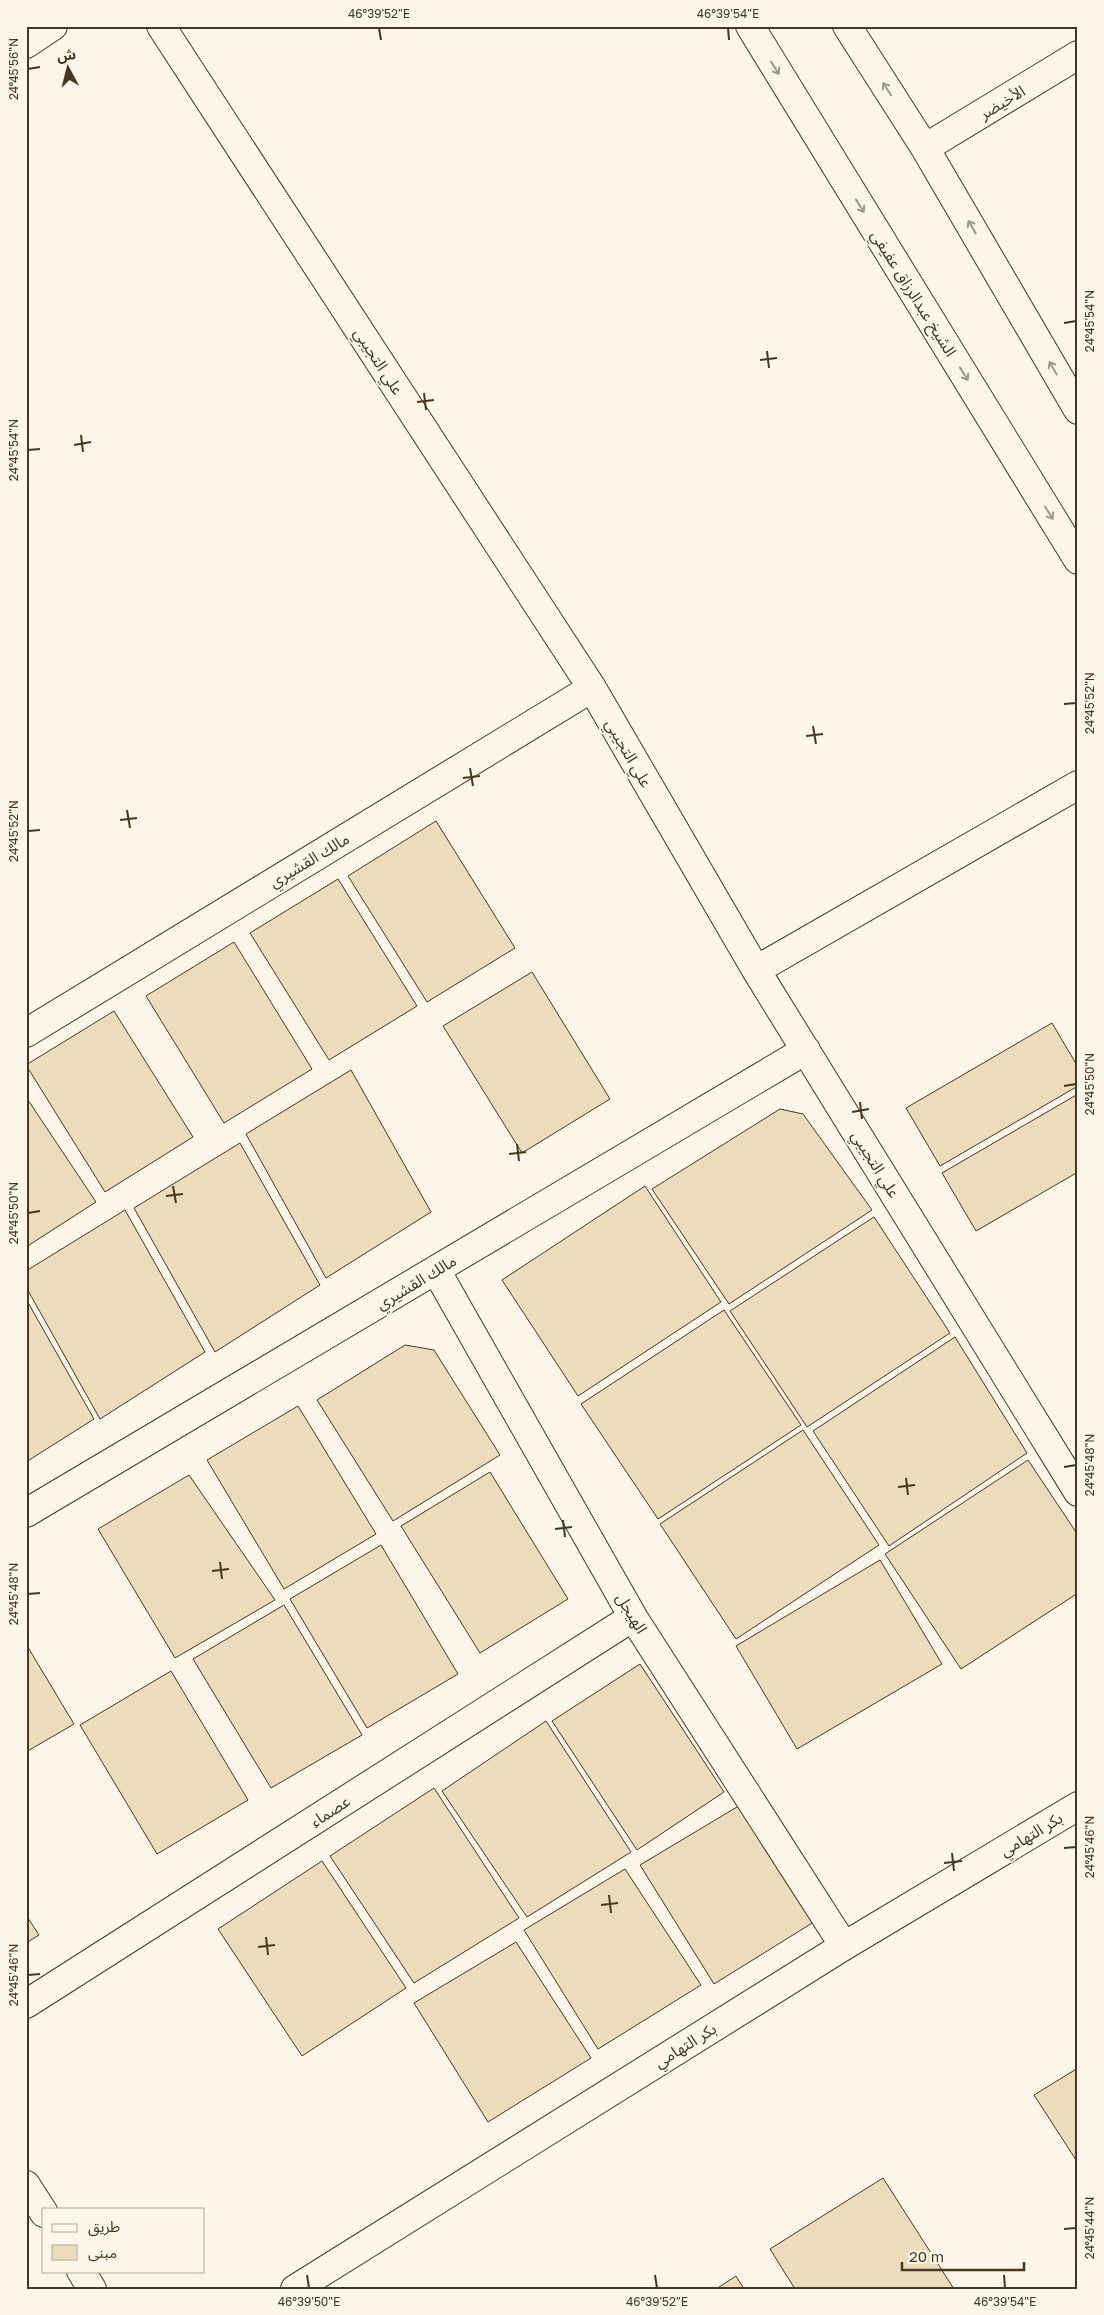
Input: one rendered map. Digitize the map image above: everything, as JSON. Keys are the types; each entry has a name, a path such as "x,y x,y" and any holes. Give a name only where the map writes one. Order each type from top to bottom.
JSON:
{"street":[{"path":"26,44 53,26"},
{"name":"علي التجيبي","path":"161,26 592,688 756,970 1078,1492"},
{"name":"الشيخ عبدالرزاق عفيفي","path":"750,26 1078,560"},
{"path":"847,26 925,148 1078,410"},
{"name":"الأخيضر","path":"925,148 1078,55"},
{"name":"مالك القشيري","path":"26,1033 592,688"},
{"path":"756,970 1078,785"},
{"name":"مالك القشيري","path":"26,1513 806,1050"},
{"name":"الهيجل","path":"436,1270 633,1617 844,1946"},
{"name":"عصماء","path":"26,2004 633,1617"},
{"name":"بكر التهامي","path":"295,2289 844,1946 1078,1806"},
{"path":"26,2185 42,2210"},
{"path":"82,2272 92,2289"}],"building":[{"path":"436,821 515,948 427,1002 348,876"},
{"path":"338,879 417,1006 329,1060 250,933"},
{"path":"234,942 312,1069 224,1123 146,996"},
{"path":"532,972 610,1099 522,1153 443,1026"},
{"path":"114,1011 193,1137 105,1192 26,1065"},
{"path":"1052,1023 1078,1067 1078,1086 940,1166 906,1108"},
{"path":"351,1070 431,1212 326,1278 246,1134"},
{"path":"1078,1094 1078,1172 976,1231 942,1173"},
{"path":"26,1097 96,1202 26,1247"},
{"path":"780,1109 803,1114 872,1210 729,1304 652,1189"},
{"path":"240,1143 320,1285 215,1352 134,1208"},
{"path":"645,1186 721,1302 578,1396 502,1280"},
{"path":"125,1210 205,1352 100,1419 26,1287 26,1271"},
{"path":"874,1217 950,1333 807,1427 730,1311"},
{"path":"26,1299 94,1419 26,1462"},
{"path":"724,1310 801,1425 658,1519 581,1404"},
{"path":"955,1337 1027,1453 889,1546 813,1431"},
{"path":"405,1345 434,1350 500,1455 393,1521 317,1400"},
{"path":"298,1406 376,1534 284,1589 207,1460"},
{"path":"803,1430 879,1545 736,1639 660,1524"},
{"path":"1028,1460 1078,1535 1078,1593 961,1669 885,1554"},
{"path":"490,1472 568,1599 480,1653 401,1526"},
{"path":"189,1475 275,1600 175,1658 98,1529"},
{"path":"381,1545 458,1674 367,1728 290,1599"},
{"path":"880,1560 942,1664 797,1749 736,1646"},
{"path":"284,1605 362,1735 271,1788 193,1659"},
{"path":"26,1644 74,1724 26,1752"},
{"path":"640,1664 724,1792 637,1850 552,1721"},
{"path":"171,1671 248,1800 157,1854 80,1725"},
{"path":"546,1721 631,1852 527,1917 442,1791"},
{"path":"434,1788 519,1918 414,1983 330,1856"},
{"path":"742,1804 817,1920 714,1984 640,1865"},
{"path":"322,1861 406,1988 302,2056 218,1929"},
{"path":"625,1869 701,1985 598,2049 524,1930"},
{"path":"26,1915 39,1935 26,1943"},
{"path":"516,1942 591,2058 488,2122 414,2003"},
{"path":"1078,2068 1078,2163 1034,2095"},
{"path":"883,2178 954,2289 795,2289 770,2249"},
{"path":"736,2276 744,2289 716,2289"}]}
